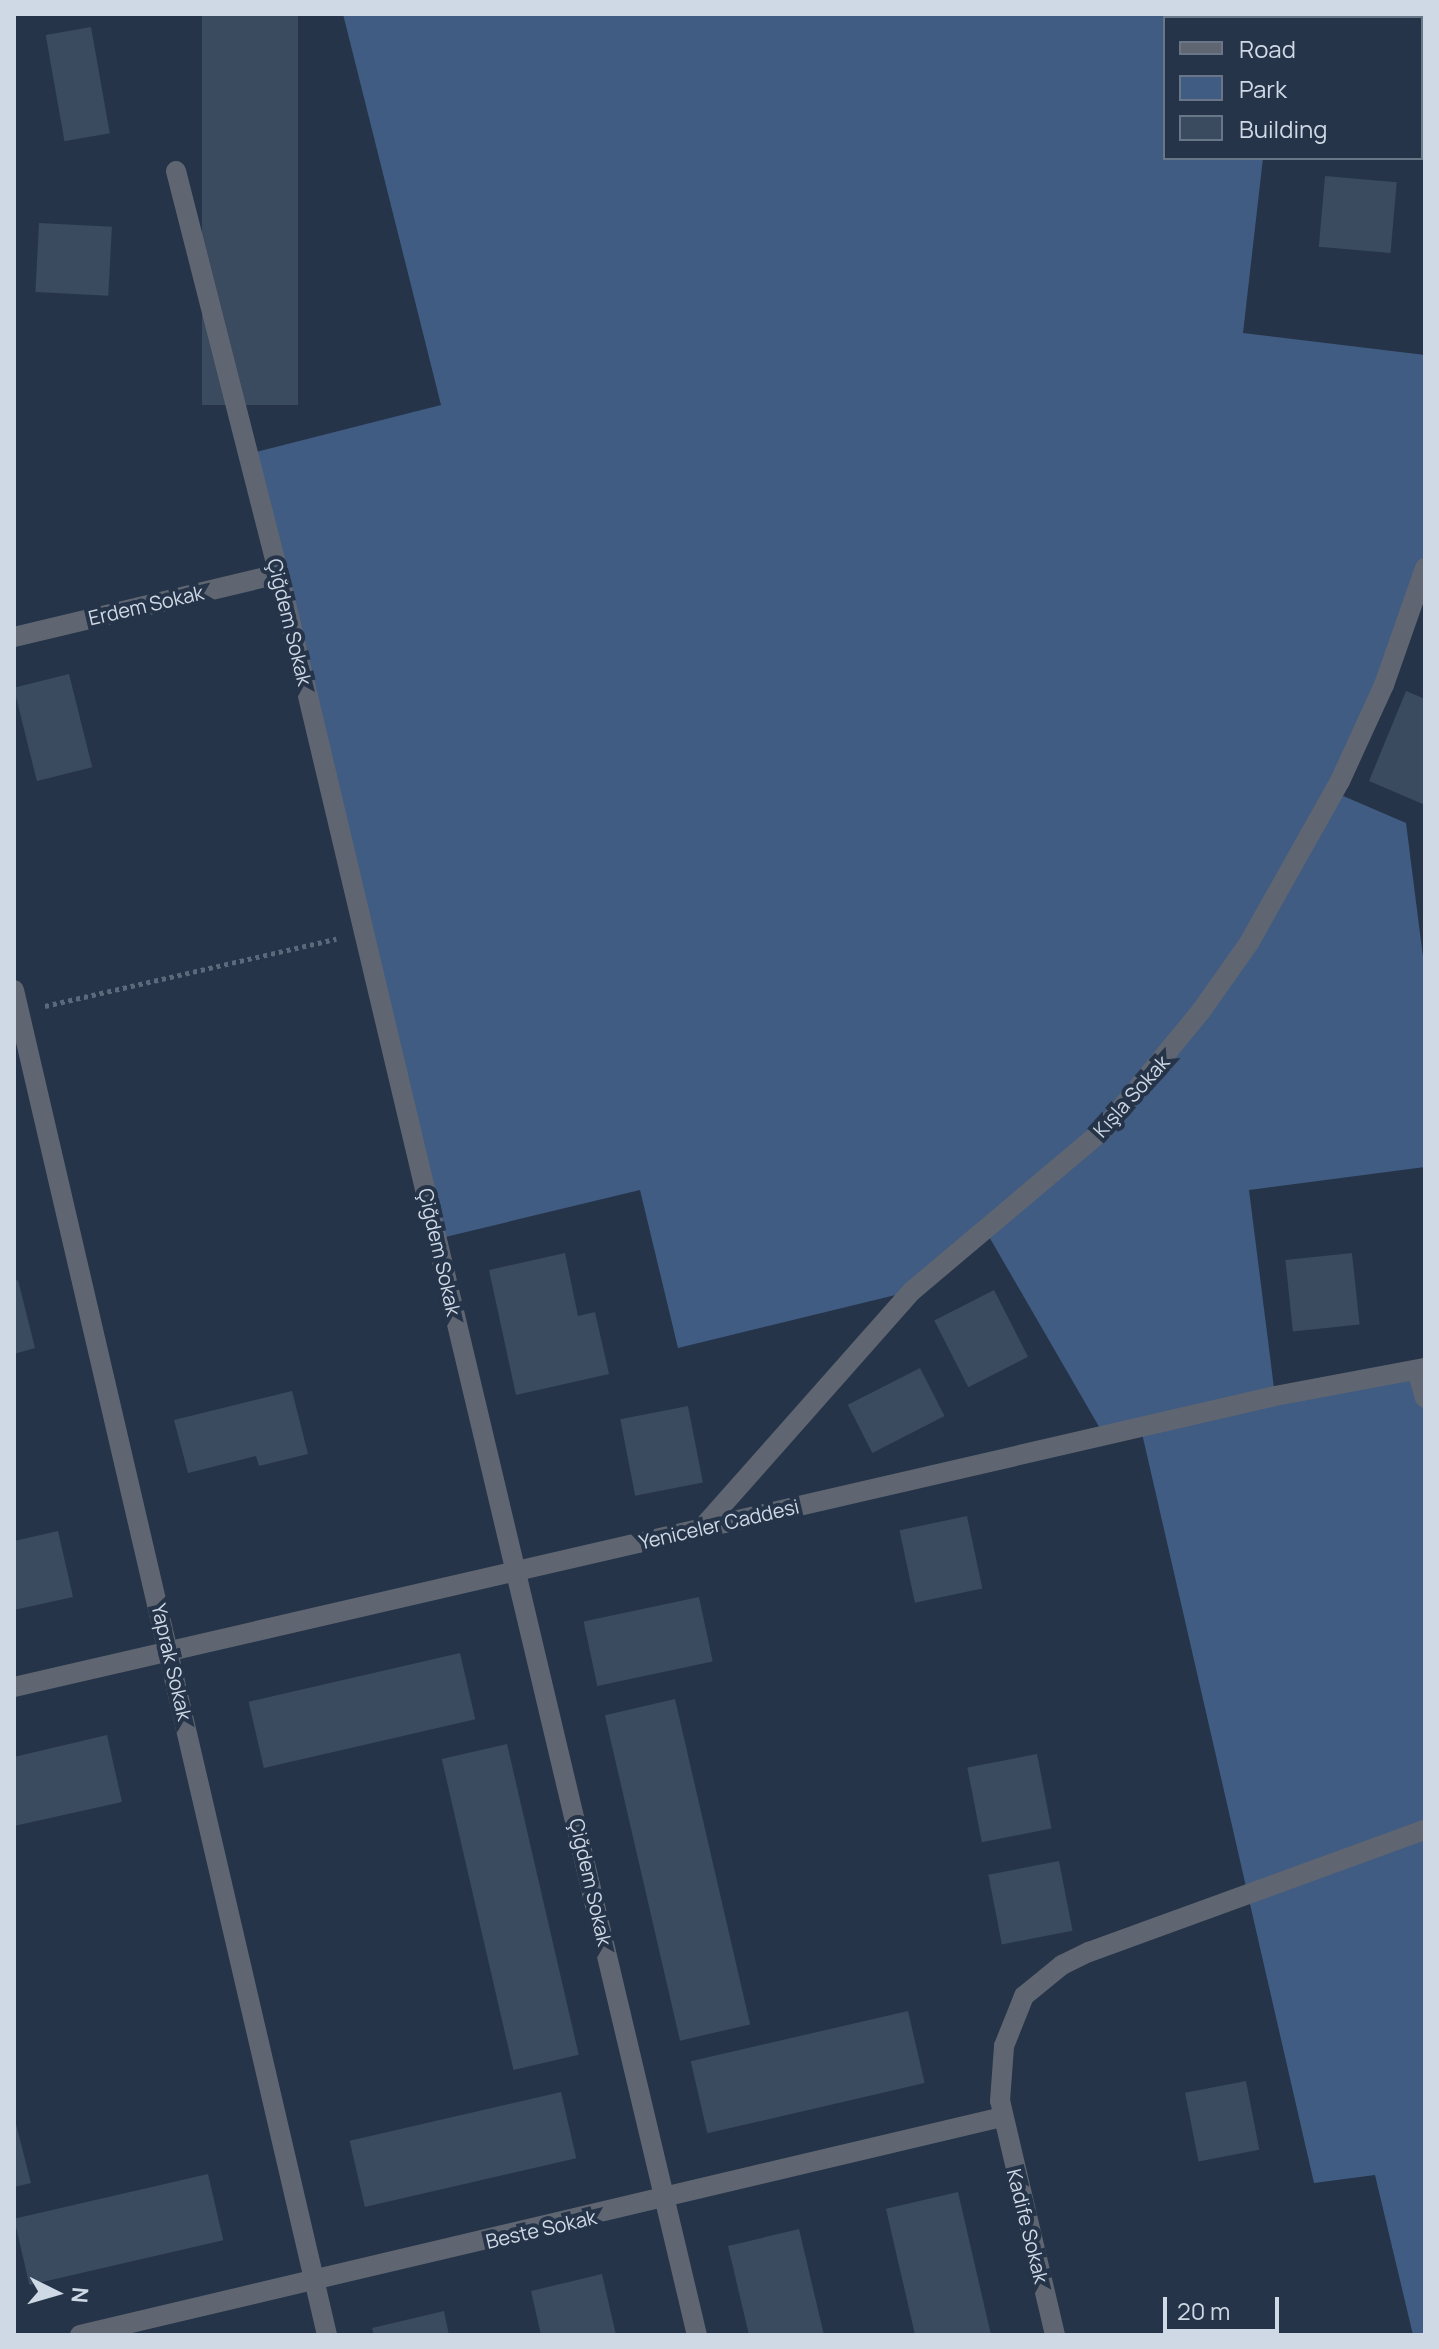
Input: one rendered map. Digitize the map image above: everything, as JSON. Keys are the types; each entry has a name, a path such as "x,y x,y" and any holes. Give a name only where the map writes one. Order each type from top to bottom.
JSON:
{"street":[{"name":"Çiğdem Sokak","path":"176,171 279,574 697,2335"},
{"name":"Kışla Sokak","path":"703,1527 912,1291 1103,1130 1201,1011 1249,943 1340,781 1384,685 1425,568"},
{"name":"Erdem Sokak","path":"14,637 279,574"},
{"name":"Yaprak Sokak","path":"14,990 327,2335"},
{"name":"Yeniceler Caddesi","path":"14,1687 1275,1396 1421,1369"},
{"path":"1421,1369 1425,1398"},
{"name":"Kadife Sokak","path":"1055,2335 1002,2117 999,2075 1015,2010 1038,1981 1062,1965 1425,1830"},
{"name":"Beste Sokak","path":"80,2335 666,2201 1002,2117"}],"path":[{"path":"19,1012 364,932"}],"green space":[{"path":"343,14 1425,14 1425,115 1423,16 1163,16 1163,160 1263,160 1243,333 1425,355 1425,568 1334,792 1406,823 1425,973 1425,1167 1249,1190 1275,1396 1417,1370 1425,1398 1425,2335 1413,2335 1375,2175 1314,2183 1141,1429 1105,1437 984,1228 912,1291 678,1348 640,1190 437,1239 248,454 441,405"}],"building":[{"path":"202,14 298,14 298,405 202,405"},
{"path":"91,27 110,133 64,141 46,35"},
{"path":"1325,176 1397,182 1391,253 1319,247"},
{"path":"39,223 112,227 108,296 35,292"},
{"path":"69,674 92,767 37,781 14,688"},
{"path":"1406,691 1425,699 1425,805 1369,781"},
{"path":"565,1253 578,1316 595,1312 609,1374 516,1395 489,1270"},
{"path":"1352,1253 1360,1325 1293,1332 1285,1260"},
{"path":"18,1280 35,1348 14,1354 14,1281"},
{"path":"994,1290 1028,1357 968,1387 934,1320"},
{"path":"920,1368 945,1416 872,1453 848,1405"},
{"path":"292,1391 308,1454 259,1466 256,1456 188,1473 174,1420"},
{"path":"688,1406 703,1483 635,1496 620,1419"},
{"path":"967,1516 982,1588 915,1603 900,1530"},
{"path":"58,1531 73,1597 14,1610 14,1541"},
{"path":"699,1597 713,1662 597,1686 584,1622"},
{"path":"460,1653 475,1719 264,1768 249,1702"},
{"path":"675,1699 750,2024 680,2041 605,1715"},
{"path":"107,1735 122,1802 14,1826 14,1757"},
{"path":"507,1744 579,2055 513,2070 442,1759"},
{"path":"1037,1754 1052,1829 982,1842 967,1768"},
{"path":"1059,1861 1073,1931 1002,1944 988,1875"},
{"path":"908,2011 925,2083 707,2133 691,2061"},
{"path":"1246,2081 1259,2150 1198,2162 1185,2093"},
{"path":"561,2092 576,2158 365,2207 350,2141"},
{"path":"14,2116 31,2183 14,2187"},
{"path":"208,2174 223,2240 29,2285 14,2219"},
{"path":"958,2192 991,2335 915,2335 886,2209"},
{"path":"799,2229 824,2335 749,2335 728,2246"},
{"path":"602,2274 616,2335 541,2335 531,2291"},
{"path":"444,2311 449,2335 374,2335 372,2328"}]}
